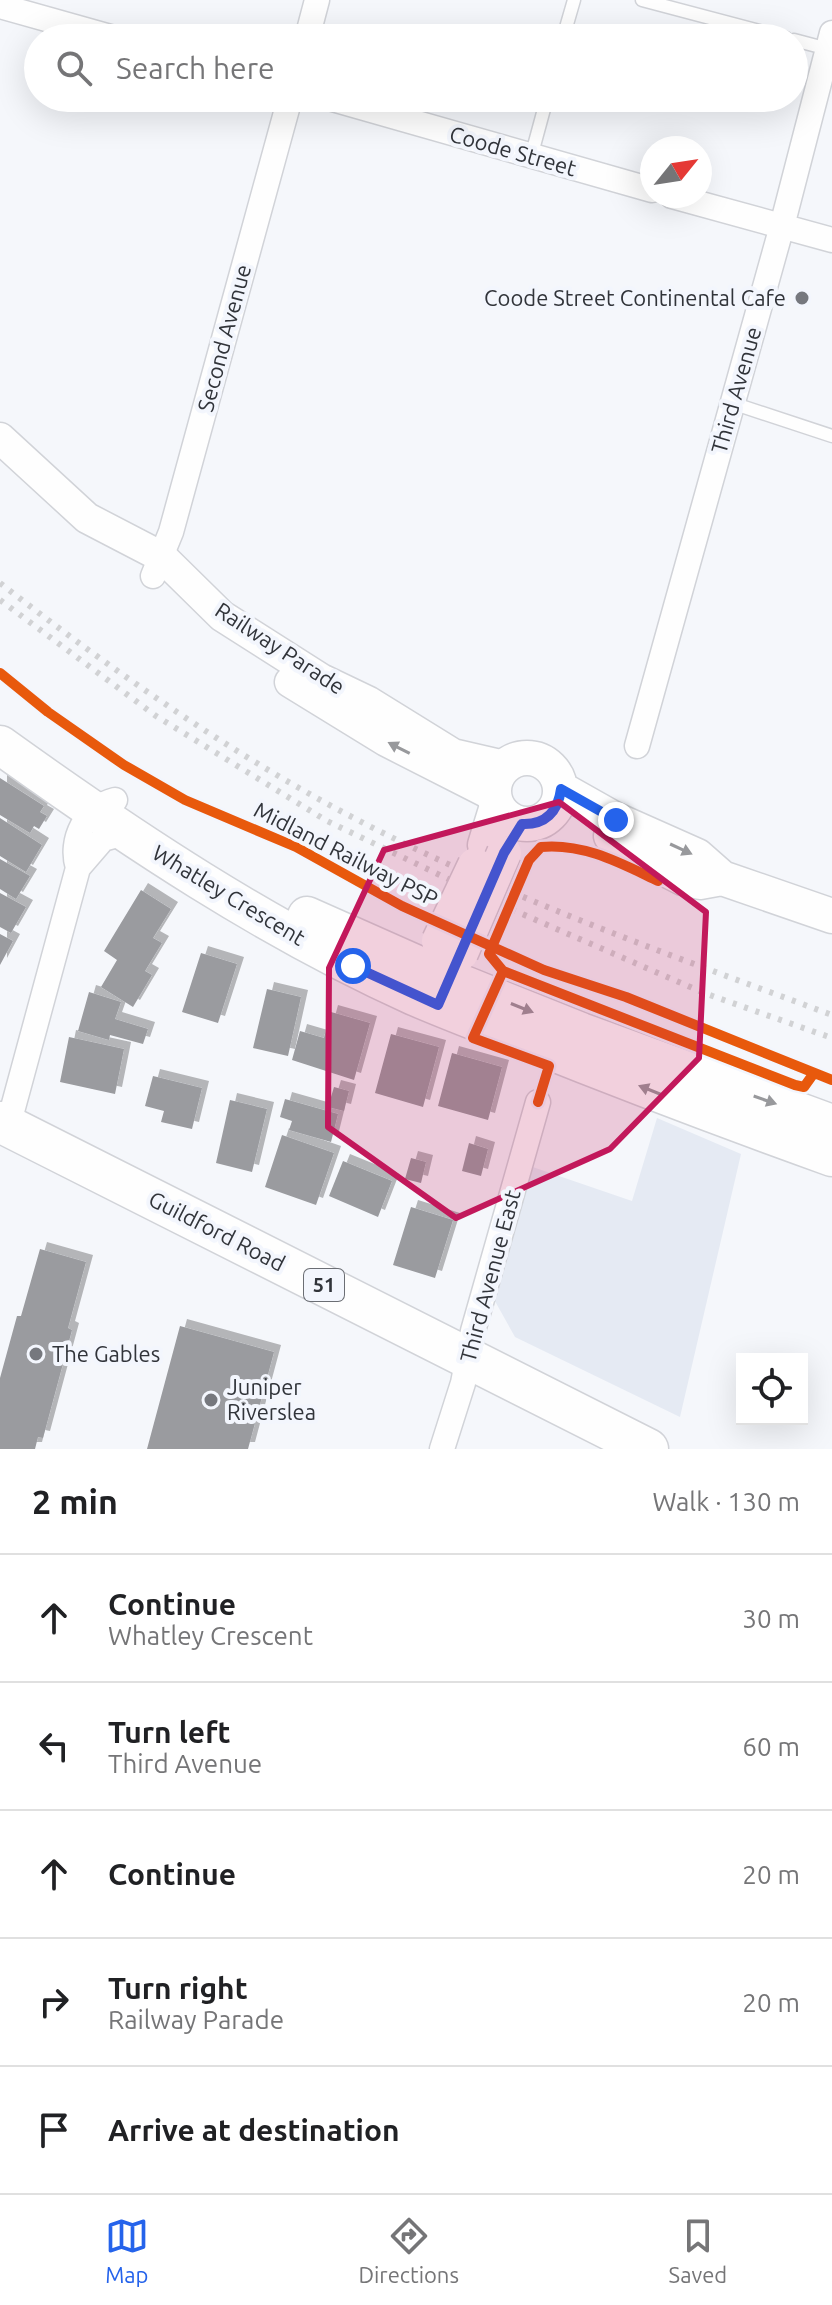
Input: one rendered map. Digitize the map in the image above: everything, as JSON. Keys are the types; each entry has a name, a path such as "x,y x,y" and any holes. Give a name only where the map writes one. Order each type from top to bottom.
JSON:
{"highway":[{"name":"Guildford Road","path":"4,1124 648,1449"}],"main road":[{"name":"Whatley Crescent","path":"0,722 111,815"},
{"name":"Whatley Crescent","path":"0,745 111,815 179,842 304,915 581,1032 832,1124"},
{"name":"Railway Parade","path":"514,812 608,835 620,840 634,853 683,878 700,882 722,878 832,916"},
{"path":"438,974 514,812"},
{"name":"Whatley Crescent","path":"438,974 686,1104 832,1157"}],"street":[{"path":"311,24 317,0"},
{"path":"0,6 64,24"},
{"name":"Third Avenue","path":"637,746 782,226 830,41"},
{"name":"Second Avenue","path":"158,566 286,112"},
{"name":"Coode Street","path":"377,112 640,187"},
{"path":"712,207 832,240"},
{"name":"Railway Parade","path":"0,438 87,518 158,566 215,634 386,741 514,812"},
{"name":"Railway Parade","path":"0,465 95,544 158,566"},
{"path":"4,1124 78,868 103,839 111,815"},
{"path":"78,868 74,854 79,835 111,815"},
{"name":"Third Avenue East","path":"442,1449 463,1383 538,1102"}],"lane":[{"path":"567,24 574,0"},
{"path":"642,0 733,24"},
{"path":"808,40 830,41"},
{"path":"530,157 543,112"},
{"path":"732,403 832,436"}],"highlighted area":[{"path":"559,802 706,912 699,1058 610,1149 456,1218 328,1127 329,968 384,850"}],"shaded area":[{"path":"657,1118 741,1154 680,1417 515,1337 486,1285 521,1163 632,1201"}],"building":[{"path":"0,778 44,806 40,812 47,816 39,829 34,826 30,833 0,815"},
{"path":"0,818 42,845 26,872 0,856"},
{"path":"0,859 30,876 16,899 0,889"},
{"path":"141,890 171,909 153,938 162,943 145,971 152,975 133,1007 101,987 117,960 104,951"},
{"path":"0,893 26,907 11,933 0,927"},
{"path":"0,934 13,941 0,965"},
{"path":"201,953 237,964 218,1023 182,1012"},
{"path":"267,989 301,997 288,1056 253,1048"},
{"path":"89,992 121,1002 115,1019 148,1029 143,1044 110,1035 109,1040 78,1031"},
{"path":"331,1012 370,1023 354,1080 292,1060 300,1031 324,1038"},
{"path":"391,1034 439,1047 423,1107 375,1093"},
{"path":"69,1037 124,1049 115,1094 60,1082"},
{"path":"452,1053 502,1067 488,1120 438,1106"},
{"path":"153,1076 202,1088 192,1129 161,1122 164,1111 145,1106"},
{"path":"334,1087 349,1091 344,1111 328,1107"},
{"path":"285,1099 338,1114 331,1142 289,1130 292,1121 280,1117"},
{"path":"230,1100 267,1109 252,1172 216,1163"},
{"path":"282,1135 334,1153 316,1205 265,1187"},
{"path":"469,1143 488,1149 481,1176 462,1171"},
{"path":"411,1158 426,1162 421,1183 405,1179"},
{"path":"343,1161 392,1181 378,1217 329,1196"},
{"path":"411,1207 453,1220 435,1278 393,1265"},
{"name":"The Gables","path":"40,1249 86,1262 68,1328 72,1330 43,1438 38,1437 35,1449 0,1449 0,1378"},
{"name":"Juniper Riverslea","path":"180,1326 274,1352 248,1449 147,1449"}],"railway":[{"path":"0,583 114,669 193,723 315,797 377,830 569,916 832,1015"},
{"path":"0,600 156,716 327,821 513,910 704,993 832,1038"}],"cycle path":[{"name":"Midland Railway PSP","path":"0,673 48,712 124,765 185,800 296,847 402,906 544,970 626,997 832,1080"},
{"path":"658,881 587,851 541,847 529,860 489,954 503,971 795,1085 804,1087 814,1073"},
{"path":"503,971 473,1038 549,1066 538,1102"}],"place":[{"name":"Coode Street Continental Cafe","path":"802,298"},
{"name":"The Gables","path":"36,1354"},
{"name":"Juniper Riverslea","path":"211,1400"}],"route":[{"path":"353,966 438,1005 504,853 522,824 531,825 548,817 560,800 561,789 616,820"}]}
